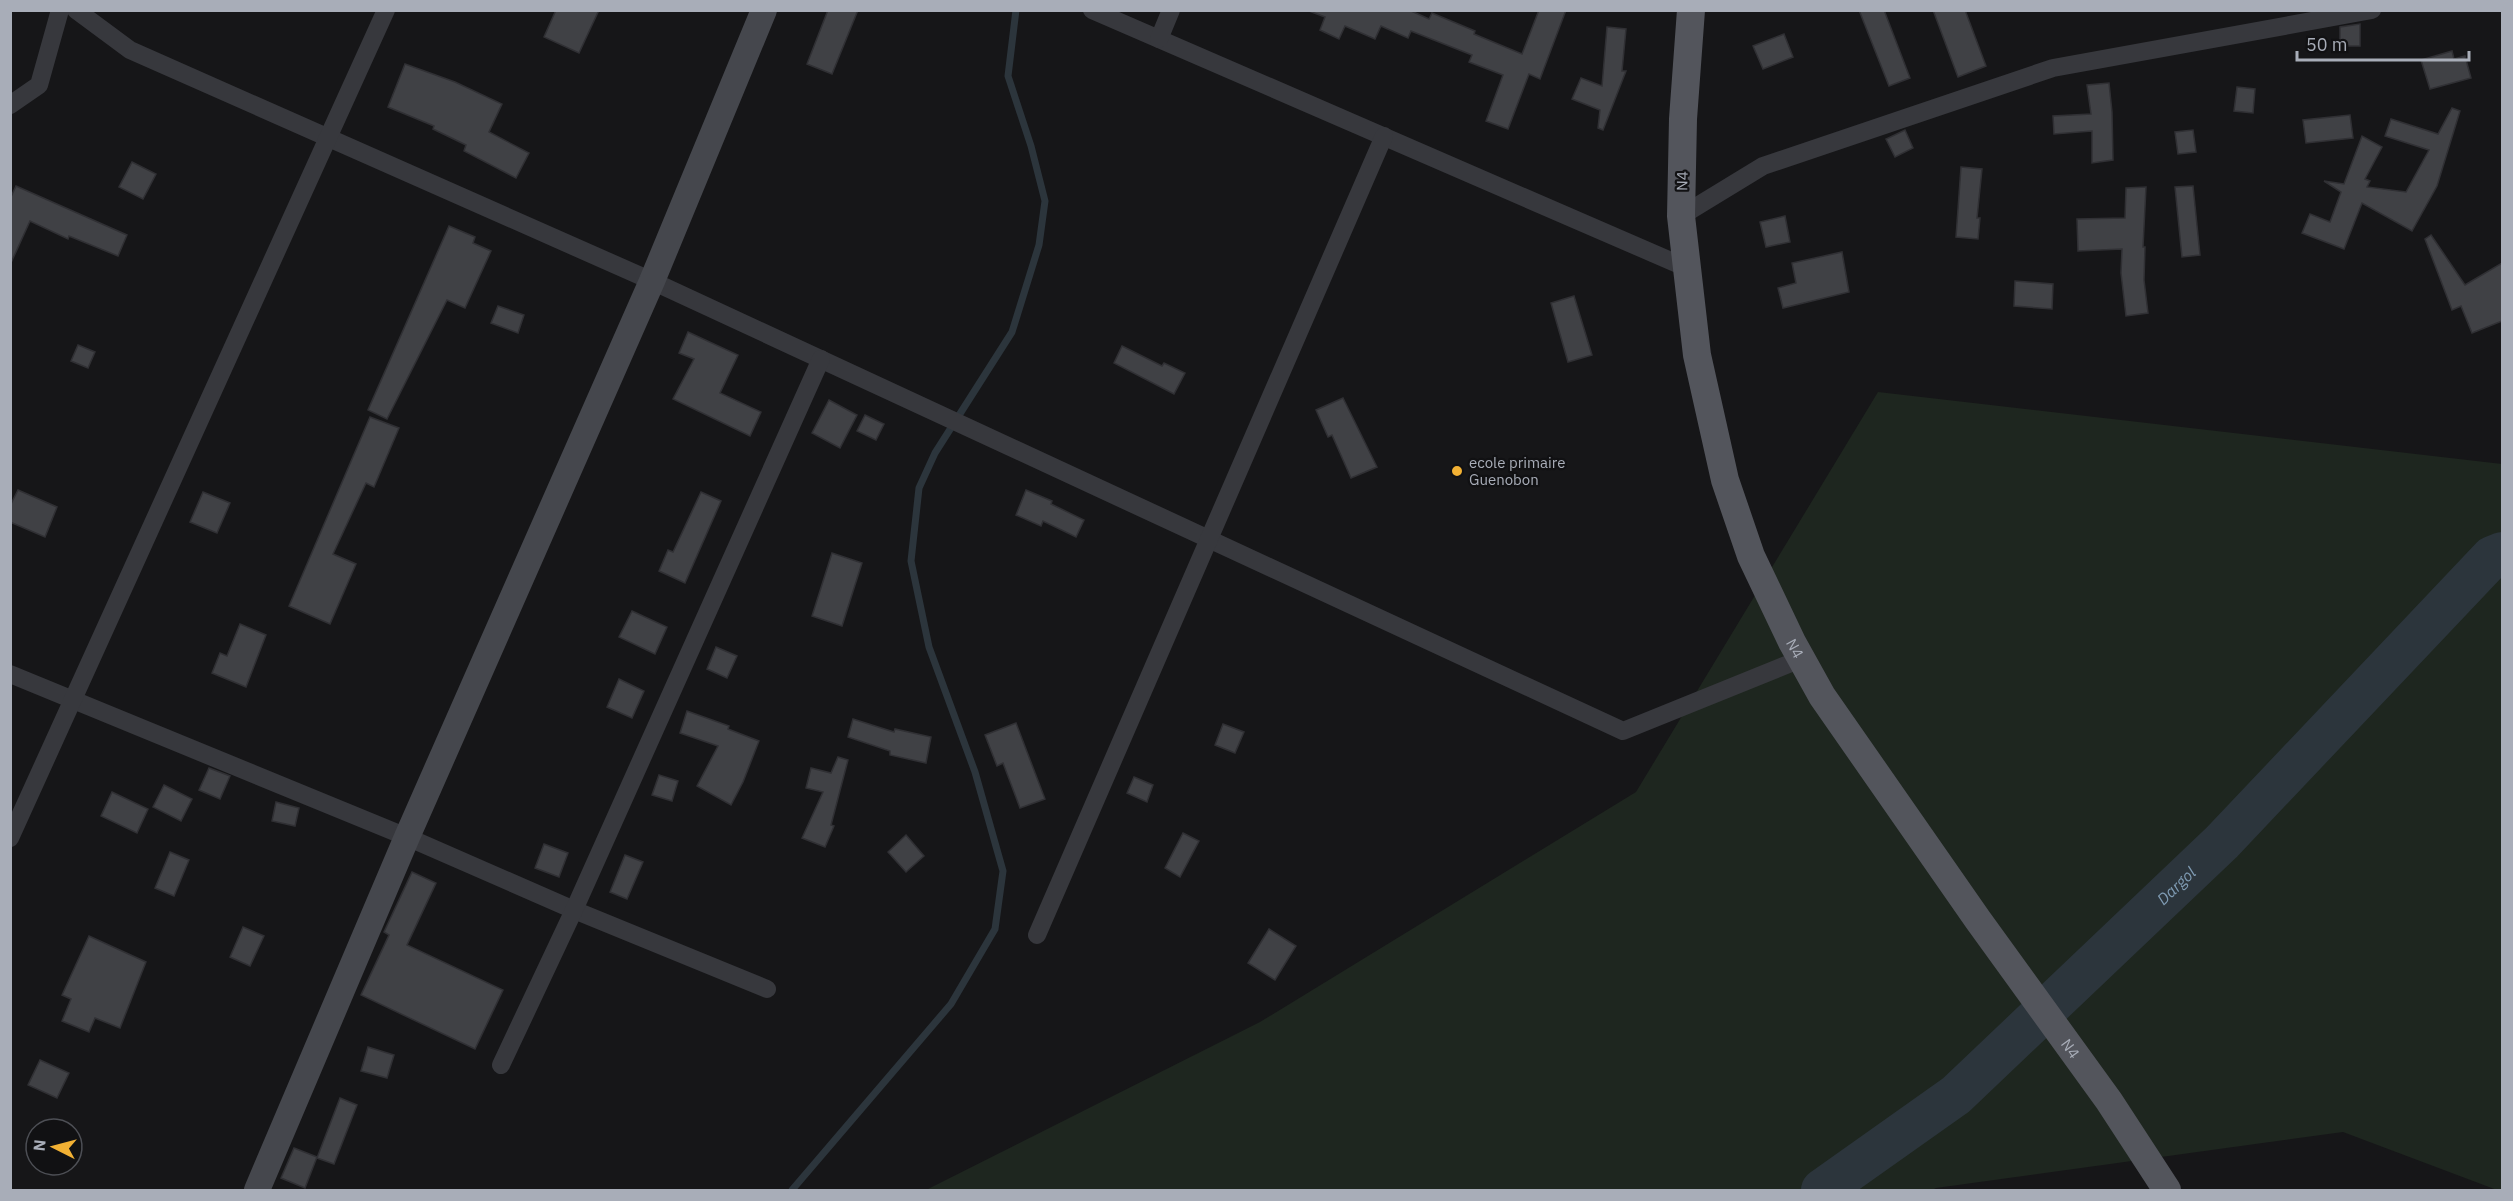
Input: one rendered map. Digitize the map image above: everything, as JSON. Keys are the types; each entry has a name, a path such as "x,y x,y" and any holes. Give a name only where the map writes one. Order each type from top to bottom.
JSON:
{"main road":[{"path":"257,1191 407,837 652,280 764,10"},
{"name":"N4","path":"1691,10 1683,119 1682,216 1687,268 1697,355 1725,480 1750,556 1822,696 1978,920 2109,1101 2167,1191"}],"street":[{"path":"10,105 39,85 60,10"},
{"path":"76,10 130,50 652,280 1623,731 1801,659"},
{"path":"10,838 386,10"},
{"path":"1092,10 1687,268"},
{"path":"1159,39 1171,10"},
{"path":"1682,216 1763,166 2054,68 2342,13 2372,10"},
{"path":"1037,935 1211,539 1384,136"},
{"path":"501,1065 574,910 821,359"},
{"path":"10,674 407,837 574,910 767,989"}],"shaded area":[{"path":"1878,392 2502,464 2502,1190 2343,1132 1932,1190 926,1190 1260,1022 1636,792"}],"building":[{"path":"556,10 599,10 579,53 544,37"},
{"path":"828,10 858,10 832,74 807,64"},
{"path":"1409,10 1429,19 1432,13 1522,54 1539,10 1566,10 1540,79 1529,74 1508,129 1486,121 1503,75 1469,62 1472,55 1411,31 1408,38 1381,26 1375,39 1345,26 1339,39 1320,30 1325,17 1309,11"},
{"path":"1859,10 1884,10 1910,78 1889,86"},
{"path":"1933,10 1965,10 1986,66 1958,77"},
{"path":"2360,24 2360,46 2340,46 2340,27"},
{"path":"1607,27 1626,29 1622,71 1626,71 1603,130 1598,128 1600,110 1572,99 1581,78 1602,86"},
{"path":"1784,34 1793,57 1763,69 1753,46"},
{"path":"2452,51 2454,59 2465,56 2471,78 2430,89 2421,60"},
{"path":"405,64 455,82 502,104 489,132 529,153 516,178 464,151 466,145 433,129 434,126 388,107"},
{"path":"2109,83 2113,160 2092,163 2092,131 2054,134 2053,116 2091,114 2087,85"},
{"path":"2237,87 2255,89 2253,113 2234,111"},
{"path":"2452,108 2460,111 2437,186 2412,231 2362,203 2344,249 2302,233 2310,214 2330,222 2341,192 2324,181 2344,184 2362,136 2382,147 2365,179 2370,181 2367,187 2406,192 2429,150 2385,136 2391,119 2438,134"},
{"path":"2350,115 2353,138 2306,143 2303,120"},
{"path":"1905,130 1913,148 1895,157 1886,139"},
{"path":"2193,130 2196,152 2178,154 2175,132"},
{"path":"132,162 156,174 143,199 119,187"},
{"path":"1961,167 1982,169 1977,218 1980,218 1978,239 1956,237"},
{"path":"16,186 127,235 118,256 69,236 68,239 30,221 10,265 10,199"},
{"path":"2193,186 2200,255 2182,257 2175,187"},
{"path":"2146,187 2143,247 2145,247 2144,280 2148,313 2126,316 2121,273 2122,249 2078,251 2077,219 2125,218 2126,188"},
{"path":"1785,216 1790,242 1766,247 1760,222"},
{"path":"449,226 475,237 473,243 491,251 465,308 447,300 387,419 368,410"},
{"path":"2431,235 2465,285 2502,263 2502,321 2472,333 2461,306 2452,310 2425,239"},
{"path":"1842,252 1849,292 1783,308 1778,288 1796,283 1792,263"},
{"path":"2015,281 2053,284 2052,309 2014,306"},
{"path":"1574,296 1592,355 1568,362 1551,303"},
{"path":"498,306 524,315 518,333 491,323"},
{"path":"688,332 738,355 720,393 761,412 750,436 673,399 694,359 679,353"},
{"path":"78,345 95,352 88,368 71,361"},
{"path":"1122,346 1162,366 1164,363 1185,373 1174,394 1114,363"},
{"path":"1343,398 1377,467 1351,478 1332,435 1328,437 1316,410"},
{"path":"829,400 857,415 840,448 812,433"},
{"path":"865,415 884,424 876,440 857,431"},
{"path":"370,417 399,428 374,487 366,483 333,554 356,564 330,624 289,606"},
{"path":"18,490 57,507 45,537 10,522 10,506"},
{"path":"1026,490 1052,501 1051,504 1084,520 1076,537 1043,521 1041,526 1016,515"},
{"path":"203,492 230,503 217,533 190,522"},
{"path":"701,492 721,501 685,583 659,571 668,550 673,552"},
{"path":"832,553 862,563 842,626 812,616"},
{"path":"632,611 667,627 655,654 619,637"},
{"path":"240,624 266,635 246,687 212,673 220,653 227,656"},
{"path":"716,647 737,656 727,678 707,669"},
{"path":"619,679 644,691 632,718 607,707"},
{"path":"687,711 729,726 728,729 759,741 731,805 697,786 718,746 680,733"},
{"path":"853,719 894,732 895,729 931,737 926,763 890,755 890,751 848,737"},
{"path":"1016,723 1045,799 1020,808 1003,763 997,766 985,735"},
{"path":"1223,724 1244,732 1235,753 1215,745"},
{"path":"838,757 848,760 831,825 834,826 825,847 802,838 823,792 806,788 811,768 831,773"},
{"path":"209,768 230,776 220,799 199,790"},
{"path":"659,775 678,781 672,801 652,795"},
{"path":"1134,777 1153,785 1147,802 1127,793"},
{"path":"164,785 192,799 181,821 153,807"},
{"path":"112,792 148,809 137,833 101,816"},
{"path":"276,802 299,808 295,826 272,821"},
{"path":"1183,833 1199,841 1180,877 1165,868"},
{"path":"906,835 924,856 906,872 888,852"},
{"path":"544,844 568,853 559,877 535,868"},
{"path":"170,852 189,860 174,896 155,888"},
{"path":"625,855 643,862 627,899 610,892"},
{"path":"412,872 436,883 407,945 503,990 475,1049 361,995 389,935 384,932"},
{"path":"243,927 264,936 250,966 230,957"},
{"path":"1269,929 1296,946 1275,980 1248,963"},
{"path":"89,936 146,962 120,1028 95,1018 89,1032 62,1021 71,999 62,995"},
{"path":"368,1047 394,1055 387,1078 361,1071"},
{"path":"40,1060 69,1073 57,1098 28,1085"},
{"path":"340,1098 357,1105 334,1164 317,1158"},
{"path":"294,1148 317,1157 305,1188 281,1178"}],"waterway":[{"path":"792,1190 951,1004 995,929 1003,871 975,772 929,647 911,561 919,488 935,453 1012,332 1039,245 1045,201 1031,146 1008,76 1016,10"},
{"name":"Dargol","path":"1822,1190 1956,1095 2222,842 2492,557 2502,553"}],"place":[{"name":"ecole primaire Guenobon","path":"1457,471"}]}
